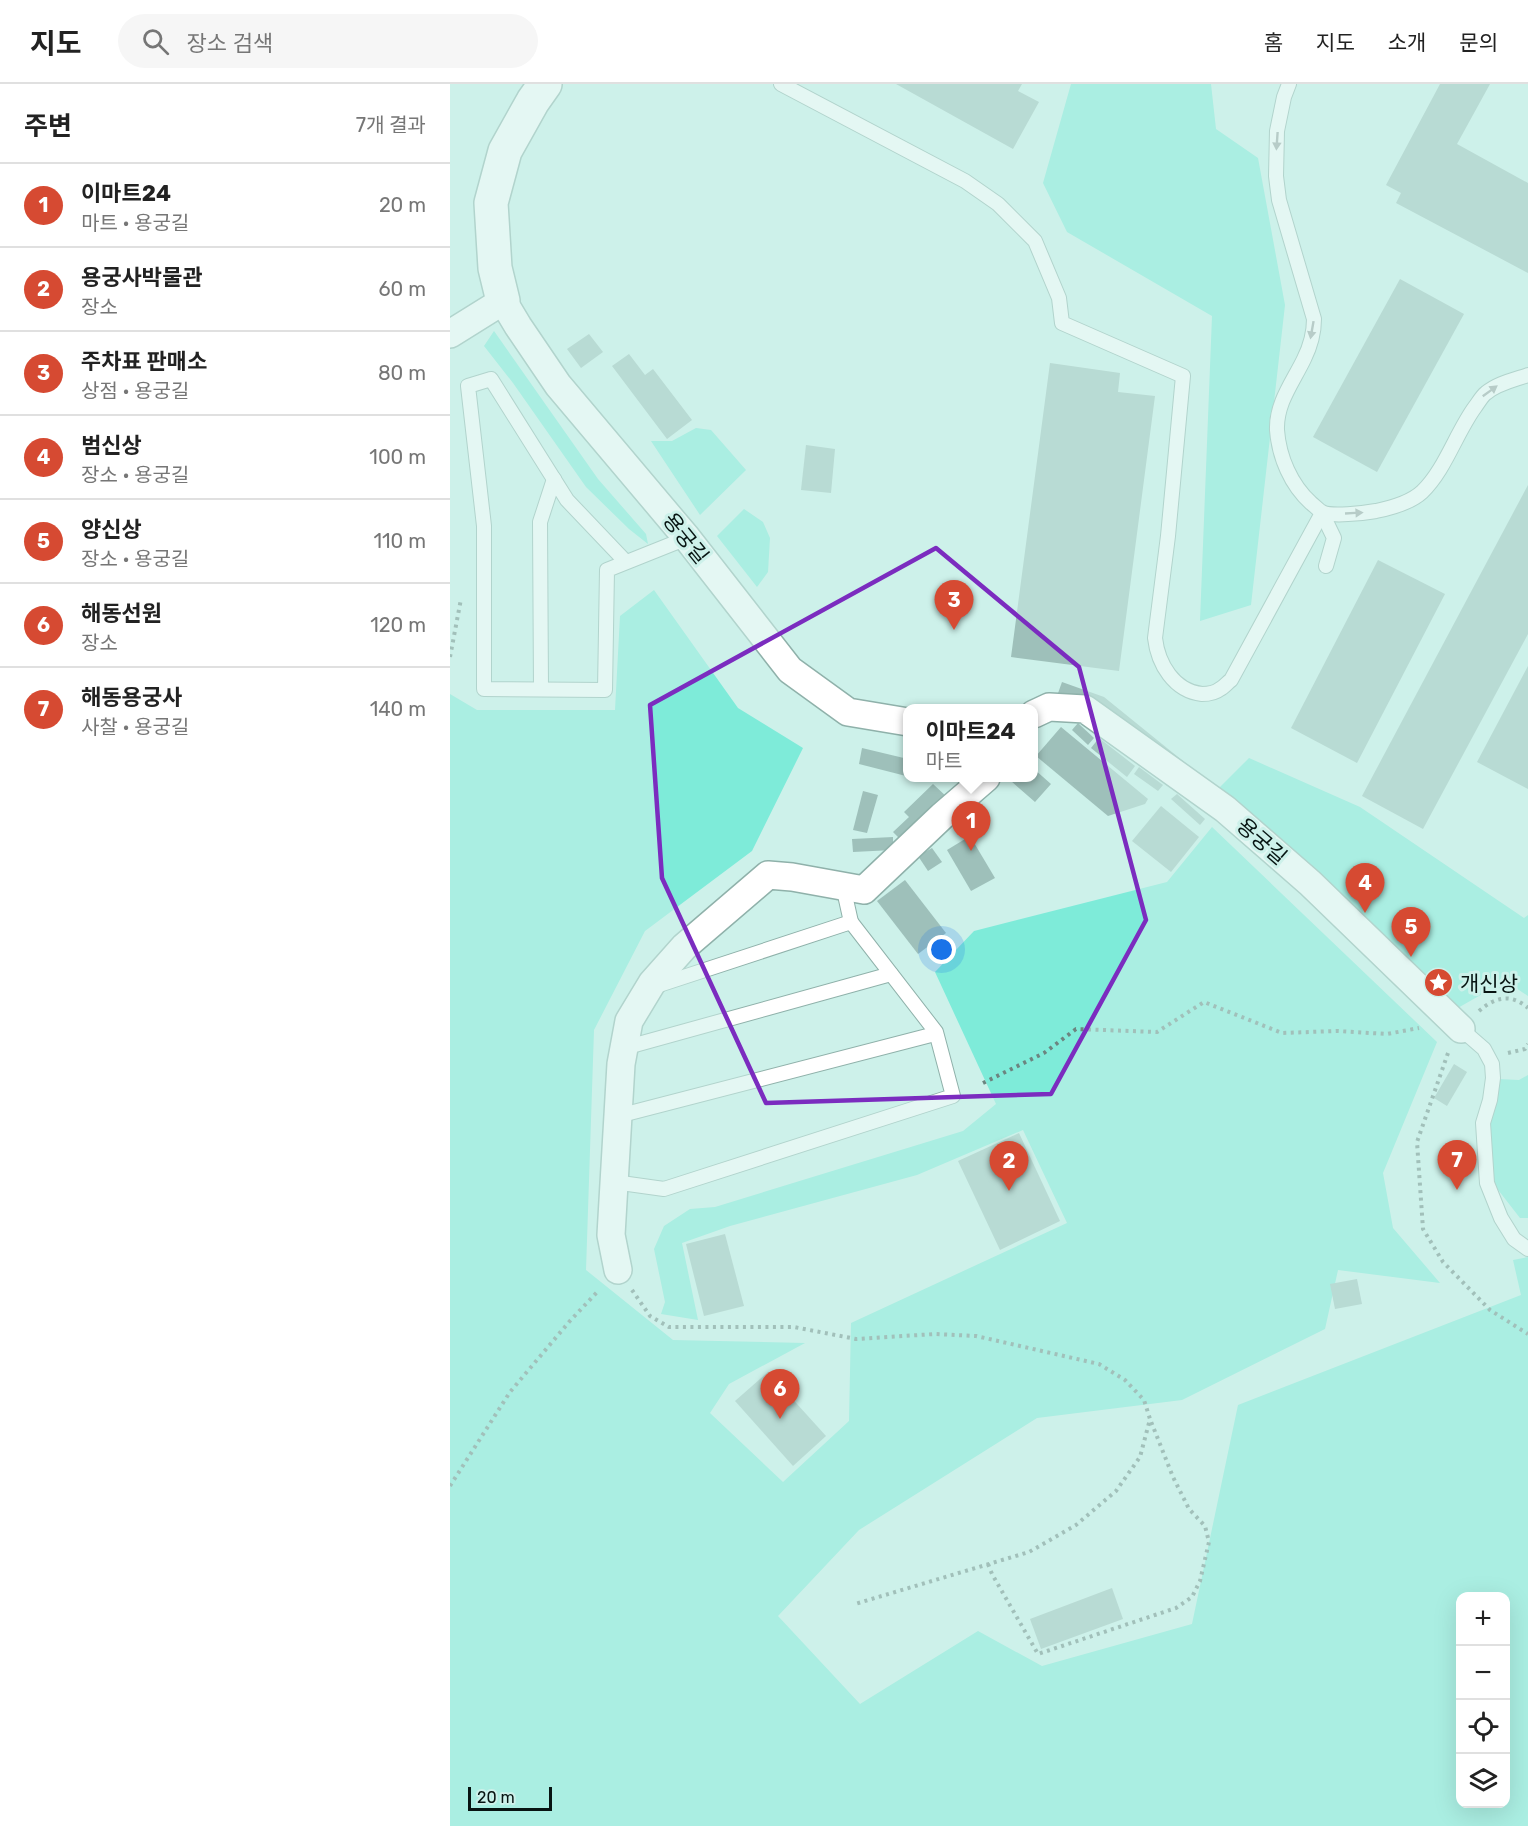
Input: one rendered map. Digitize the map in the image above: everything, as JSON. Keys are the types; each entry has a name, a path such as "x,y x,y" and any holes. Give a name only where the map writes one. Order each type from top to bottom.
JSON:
{"street":[{"name":"용궁길","path":"545,84 505,151 491,203 495,268 503,301 558,385 687,538 790,670 848,712 903,721"},
{"path":"450,334 503,301"},
{"name":"용궁길","path":"1038,712 1049,707 1085,709 1225,809 1310,883 1461,1029"},
{"path":"618,1270 611,1235 621,1064 629,1021 648,989 684,947 768,875 864,890 980,782"}],"lane":[{"path":"781,84 964,181 998,204 1035,241 1059,297 1062,324 1184,376 1155,638 1156,654 1176,683 1190,693 1208,694 1219,690 1231,680 1322,513"},
{"path":"1289,84 1277,131 1276,176 1280,200 1314,319 1314,330 1305,358 1289,386 1280,409 1277,427 1279,448 1290,477 1304,496 1322,513 1334,538 1326,566"},
{"path":"1322,513 1356,514 1383,510 1408,502 1421,493 1433,479 1470,414 1485,394 1500,385 1528,375"},
{"path":"626,562 567,500 491,379 468,386 484,526 484,688 605,690 607,570 687,538"},
{"path":"541,689 540,522 554,479"},
{"path":"614,1182 664,1189 954,1096 936,1032 851,922 843,886"},
{"path":"648,989 851,922"},
{"path":"624,1048 891,974"},
{"path":"1461,1029 1484,1049 1492,1064 1490,1100 1483,1123 1487,1182 1501,1218 1514,1239 1528,1249"},
{"path":"618,1116 931,1035"}],"path":[{"path":"1528,1008 1519,1000 1504,998 1490,1002 1461,1029 1452,1044 1417,1142 1423,1229 1443,1262 1490,1310 1528,1334"},
{"path":"983,1083 1044,1053 1077,1029 1157,1032 1204,1002 1282,1033 1336,1031 1387,1034 1426,1026"},
{"path":"450,1486 510,1392 569,1322 618,1270 650,1316 669,1327 794,1327 856,1339 935,1334 976,1336 1099,1364 1125,1380 1143,1400 1173,1477 1189,1509 1205,1526 1209,1542 1200,1581 1192,1597 1176,1608 1038,1654 988,1564"},
{"path":"855,1604 1029,1552 1076,1525 1116,1491 1140,1457 1150,1419"}],"highlighted area":[{"path":"936,548 1079,667 1146,920 1051,1094 766,1103 662,878 650,705"}],"green space":[{"path":"1071,84 1211,84 1216,129 1258,158 1285,305 1251,605 1200,621 1212,316 1067,232 1043,183"},
{"path":"494,331 598,479 646,534 648,544 629,529 586,487 513,383 484,346"},
{"path":"696,428 711,430 746,470 700,515 651,441 672,441"},
{"path":"744,509 763,522 770,538 768,572 757,587 717,536"},
{"path":"654,590 738,708 803,748 752,851 645,931 594,1030 586,1270 673,1340 805,1343 729,1384 710,1413 783,1482 849,1421 851,1323 1067,1223 1023,1130 917,1175 730,1226 682,1243 698,1320 661,1314 665,1302 654,1249 664,1226 690,1209 715,1207 963,1131 996,1104 935,972 974,931 1167,882 1212,827 1437,1042 1383,1173 1393,1228 1440,1283 1338,1270 1325,1329 1182,1400 1037,1418 859,1530 778,1616 860,1704 978,1631 1042,1666 1192,1624 1238,1405 1521,1295 1513,1260 1528,1257 1528,1826 450,1826 450,694 477,710 615,710 620,616"},
{"path":"1249,758 1360,807 1524,918 1528,915 1528,996 1516,988 1493,988 1456,1009 1218,789"},
{"path":"1528,1075 1528,1218 1520,1218 1492,1182 1487,1127 1498,1079 1519,1080"}],"building":[{"path":"896,84 1022,84 1018,91 1039,102 1013,149"},
{"path":"1440,84 1490,84 1457,144 1528,183 1528,273 1396,203 1401,193 1386,185"},
{"path":"1400,279 1464,314 1377,472 1313,437"},
{"path":"589,334 603,352 581,368 567,349"},
{"path":"629,354 645,375 653,369 692,420 667,439 612,366"},
{"path":"1050,363 1120,373 1118,392 1155,396 1119,671 1011,657"},
{"path":"806,445 835,449 831,493 801,490"},
{"path":"1528,485 1528,634 1423,829 1362,796"},
{"path":"1378,560 1445,594 1357,763 1291,728"},
{"path":"1528,666 1528,789 1477,762"},
{"path":"1062,682 1104,697 1204,778 1057,696"},
{"path":"1078,723 1094,738 1088,745 1072,730"},
{"path":"1061,727 1148,799 1145,804 1108,816 1038,758 1038,754"},
{"path":"1099,738 1135,766 1127,777 1091,748"},
{"path":"862,748 903,758 903,775 859,764"},
{"path":"1139,767 1163,785 1158,791 1134,774"},
{"path":"1038,773 1051,784 1035,802 1012,782 1038,782"},
{"path":"933,784 948,798 903,842 893,832 909,817 904,812"},
{"path":"863,791 878,795 867,833 853,830"},
{"path":"1177,794 1205,819 1200,825 1171,799"},
{"path":"1161,806 1199,837 1171,872 1132,841"},
{"path":"970,836 995,878 971,891 947,850"},
{"path":"893,837 893,850 853,852 852,839"},
{"path":"932,848 942,862 928,871 918,856"},
{"path":"905,880 946,933 918,954 877,901"},
{"path":"1454,1064 1467,1072 1447,1106 1434,1098"},
{"path":"1019,1133 1060,1221 1000,1250 958,1161"},
{"path":"725,1234 744,1306 704,1316 686,1244"},
{"path":"1357,1279 1362,1304 1335,1309 1330,1284"},
{"path":"768,1372 826,1436 793,1466 735,1401"},
{"path":"1112,1588 1123,1619 1041,1649 1030,1619"}],"place":[{"name":"주차표 판매소","path":"954,630"},
{"name":"이마트24","path":"971,851"},
{"name":"범신상","path":"1365,913"},
{"name":"양신상","path":"1411,957"},
{"name":"개신상","path":"1439,983"},
{"name":"해동용궁사","path":"1457,1190"},
{"name":"용궁사박물관","path":"1009,1191"},
{"name":"해동선원","path":"780,1419"}]}
